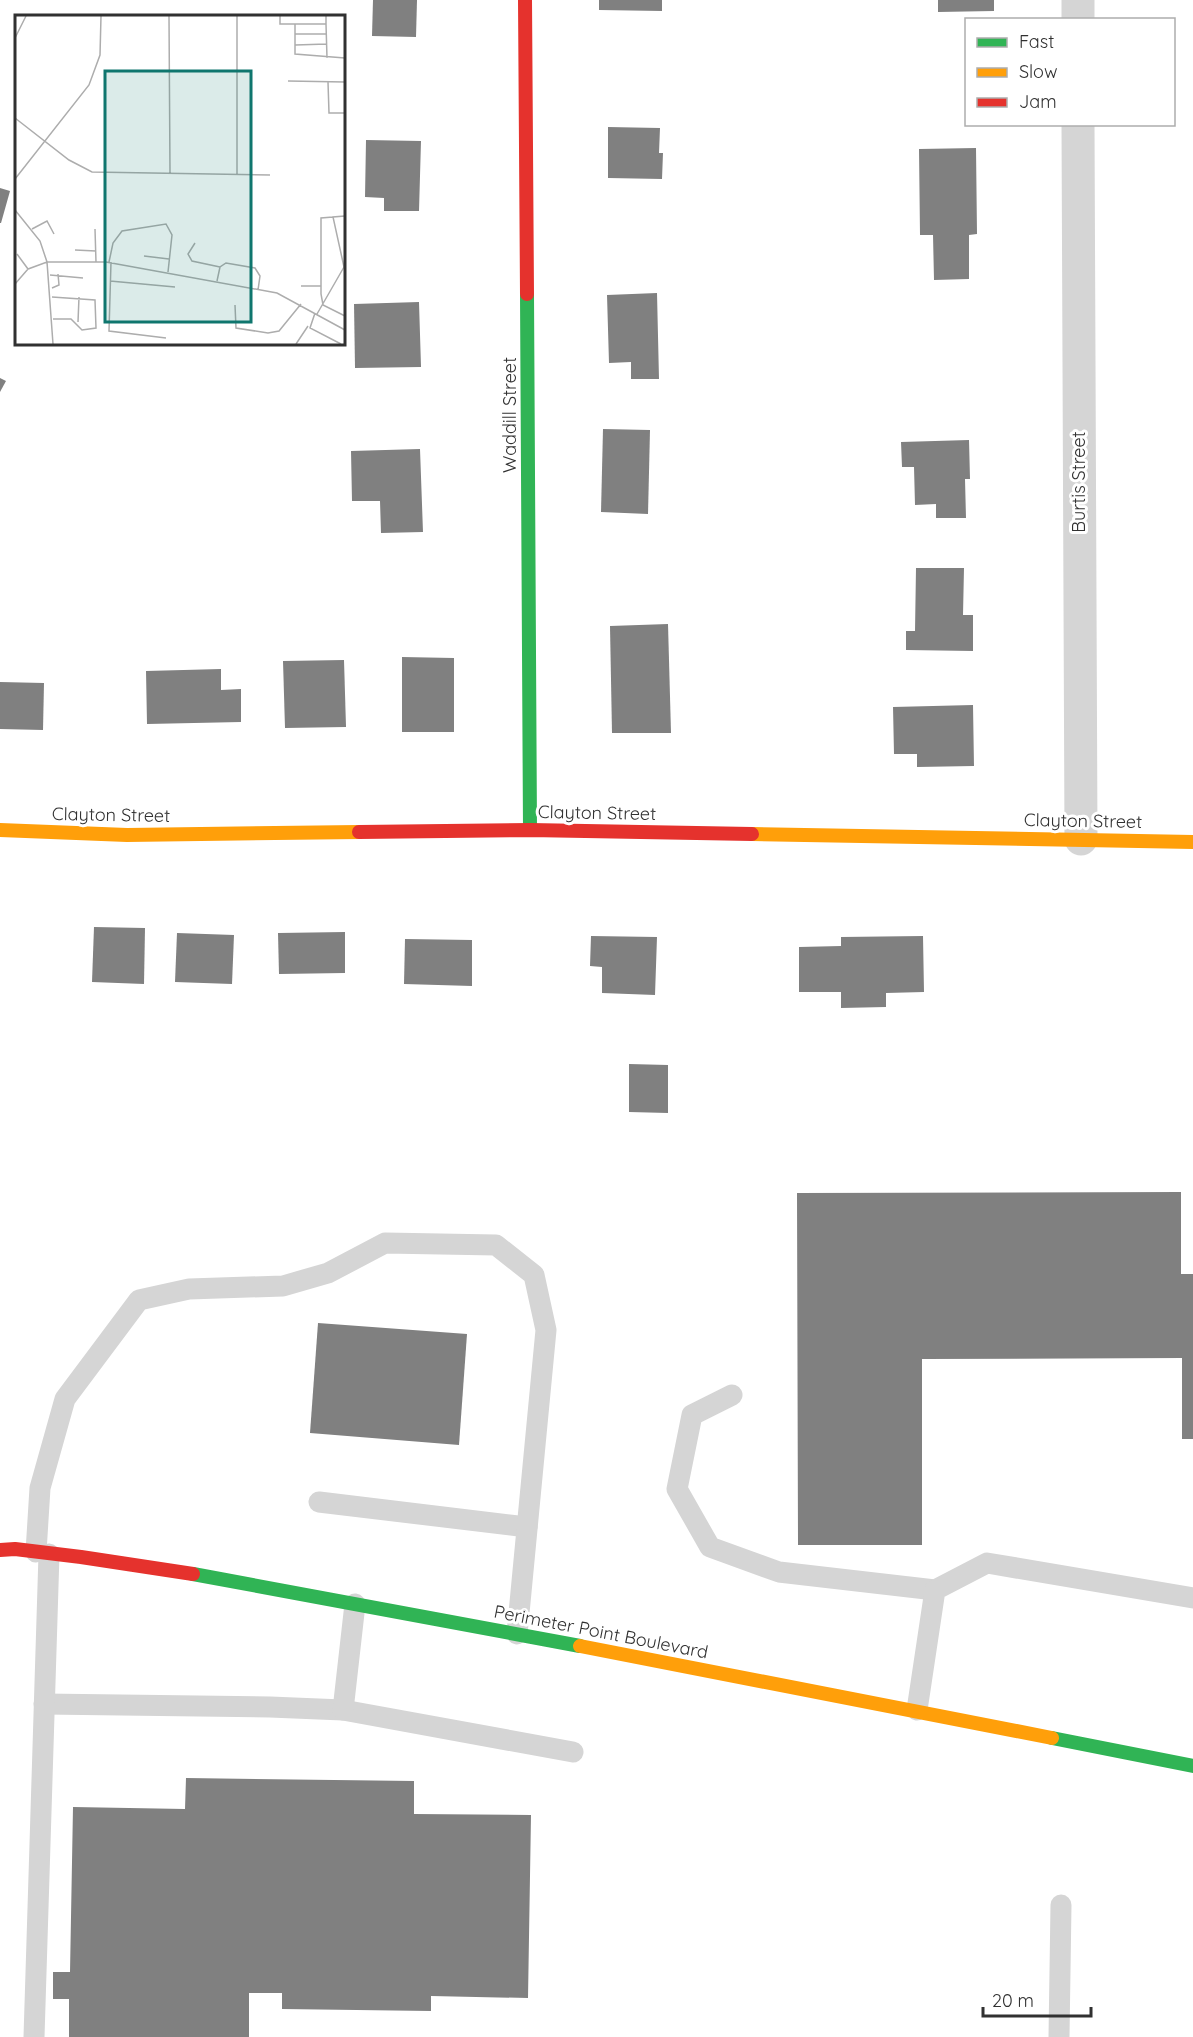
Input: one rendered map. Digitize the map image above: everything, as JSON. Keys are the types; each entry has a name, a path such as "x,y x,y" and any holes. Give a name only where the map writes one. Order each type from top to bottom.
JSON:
{"street":[{"name":"Waddill Street","path":"525,0 530,830"},
{"path":"1078,0 1078,18"},
{"name":"Burtis Street","path":"1078,126 1081,839"},
{"name":"Clayton Street","path":"0,830 127,835 530,830 1193,842"},
{"name":"Perimeter Point Boulevard","path":"0,1550 104,1560 233,1580 917,1710 1193,1766"}],"lane":[{"path":"34,2037 45,1704 40,1488 65,1399 139,1300 189,1289 282,1286 328,1273 385,1243 496,1245 534,1275 546,1330 517,1634"},
{"path":"732,1395 692,1415 677,1489 710,1547 779,1572 935,1590 987,1563 1193,1598"},
{"path":"319,1502 527,1527"},
{"path":"917,1710 935,1590"},
{"path":"343,1710 355,1604"},
{"path":"45,1704 343,1710 573,1752"},
{"path":"1059,2037 1061,1905"}],"building":[{"path":"373,0 417,0 416,37 372,36"},
{"path":"599,0 662,0 662,11 599,10"},
{"path":"938,0 994,0 994,11 938,12"},
{"path":"608,127 660,128 659,153 663,153 662,179 608,178"},
{"path":"366,140 421,141 419,211 384,211 384,198 365,197"},
{"path":"976,148 977,234 969,235 969,279 934,280 933,235 920,235 919,149"},
{"path":"0,188 10,191 1,223 0,223"},
{"path":"657,293 659,379 631,379 631,362 609,363 607,295"},
{"path":"419,302 421,367 355,368 354,304"},
{"path":"0,378 6,381 0,392"},
{"path":"603,429 650,430 648,514 601,512"},
{"path":"969,440 970,479 965,479 966,518 936,518 936,504 915,505 914,467 902,467 901,442"},
{"path":"420,449 423,532 381,533 380,501 352,501 351,451"},
{"path":"916,568 964,568 963,615 973,615 973,651 906,650 906,631 915,631"},
{"path":"668,624 671,733 612,733 610,626"},
{"path":"402,657 454,658 454,732 402,732"},
{"path":"344,660 346,727 285,728 283,661"},
{"path":"221,669 221,690 241,689 241,722 147,724 146,671"},
{"path":"0,682 44,683 43,730 0,729"},
{"path":"973,705 974,766 917,767 917,754 894,754 893,707"},
{"path":"94,927 145,928 144,984 92,982"},
{"path":"345,932 345,973 279,974 278,933"},
{"path":"177,933 234,935 232,984 175,982"},
{"path":"591,936 657,937 655,995 602,993 602,967 590,966"},
{"path":"923,936 924,992 886,993 886,1007 841,1008 841,992 799,992 799,947 841,946 841,937"},
{"path":"405,939 472,940 472,986 404,984"},
{"path":"629,1064 668,1065 668,1113 629,1112"},
{"path":"1181,1192 1181,1274 1193,1274 1193,1439 1182,1439 1182,1358 922,1359 922,1545 798,1545 797,1193"},
{"path":"318,1323 467,1334 459,1445 310,1433"},
{"path":"186,1778 414,1781 414,1814 531,1815 528,1998 431,1996 431,2011 282,2009 282,1993 249,1993 249,2037 69,2037 69,1999 53,1999 53,1972 70,1972 73,1807 185,1809"}],"traffic: fast":[{"path":"527,294 530,830"},
{"path":"193,1574 580,1646"},
{"path":"1052,1738 1193,1766"}],"traffic: slow":[{"path":"0,830 127,835 359,832"},
{"path":"752,834 1193,842"},
{"path":"580,1646 1052,1738"}],"traffic: jam":[{"path":"525,0 527,294"},
{"path":"359,832 530,830 752,834"},
{"path":"0,1550 15,1549 81,1557 193,1574"}]}
